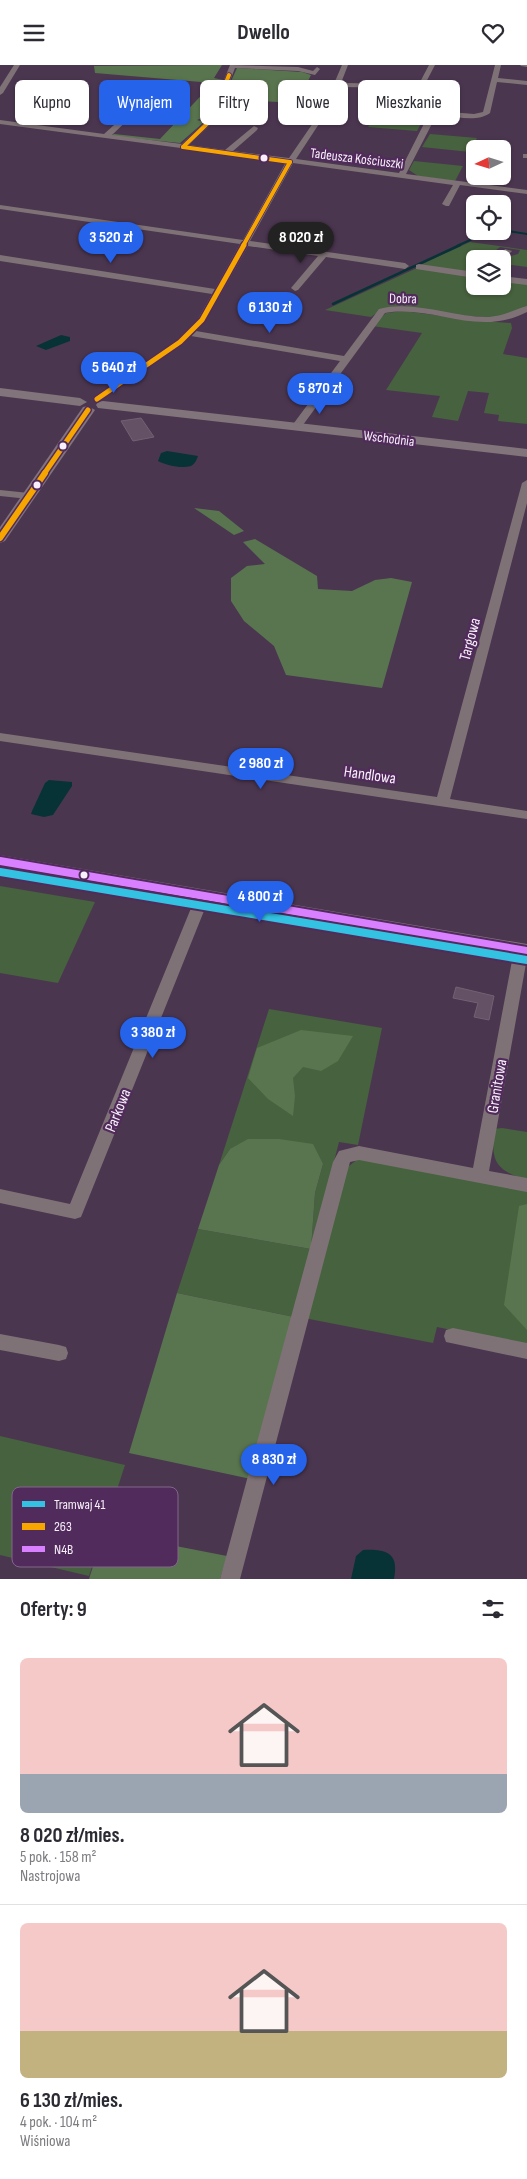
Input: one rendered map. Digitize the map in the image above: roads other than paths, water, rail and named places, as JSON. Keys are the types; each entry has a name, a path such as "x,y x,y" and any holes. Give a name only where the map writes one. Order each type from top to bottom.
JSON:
{"main road":[{"path":"0,538 92,404"},
{"path":"0,861 524,950"}],"street":[{"path":"0,93 17,65"},
{"path":"338,80 345,65"},
{"path":"348,85 421,85 432,65"},
{"path":"460,114 484,114 498,65"},
{"path":"183,147 211,120 233,66 298,69 315,73 318,69"},
{"path":"495,80 527,83"},
{"name":"Tadeusza Kościuszki","path":"0,122 527,192"},
{"path":"106,137 119,125"},
{"path":"92,404 190,333 202,320 290,162 316,125"},
{"path":"401,176 427,125"},
{"path":"226,153 254,128"},
{"path":"446,204 458,183"},
{"path":"0,207 405,266"},
{"path":"295,288 324,254"},
{"path":"0,258 218,292"},
{"path":"419,267 466,274"},
{"path":"511,280 527,282"},
{"name":"Dobra","path":"296,427 379,313 386,310 410,310 481,320 507,318 527,309"},
{"path":"507,318 516,326"},
{"path":"190,333 345,359"},
{"name":"Wschodnia","path":"0,392 527,453"},
{"name":"Targowa","path":"443,802 527,483"},
{"path":"0,493 29,496"},
{"name":"Handlowa","path":"0,737 527,815"},
{"name":"Parkowa","path":"0,1197 75,1211 203,896"},
{"name":"Granitowa","path":"480,1176 524,950"},
{"path":"230,1579 340,1162 345,1156 359,1153 527,1185"},
{"path":"452,1336 527,1351"},
{"path":"0,1341 58,1353"}],"waterway":[{"path":"511,231 527,234"},
{"path":"457,246 470,240"},
{"path":"333,304 460,245"}],"tram line":[{"name":"41","path":"0,872 527,960"}]}
